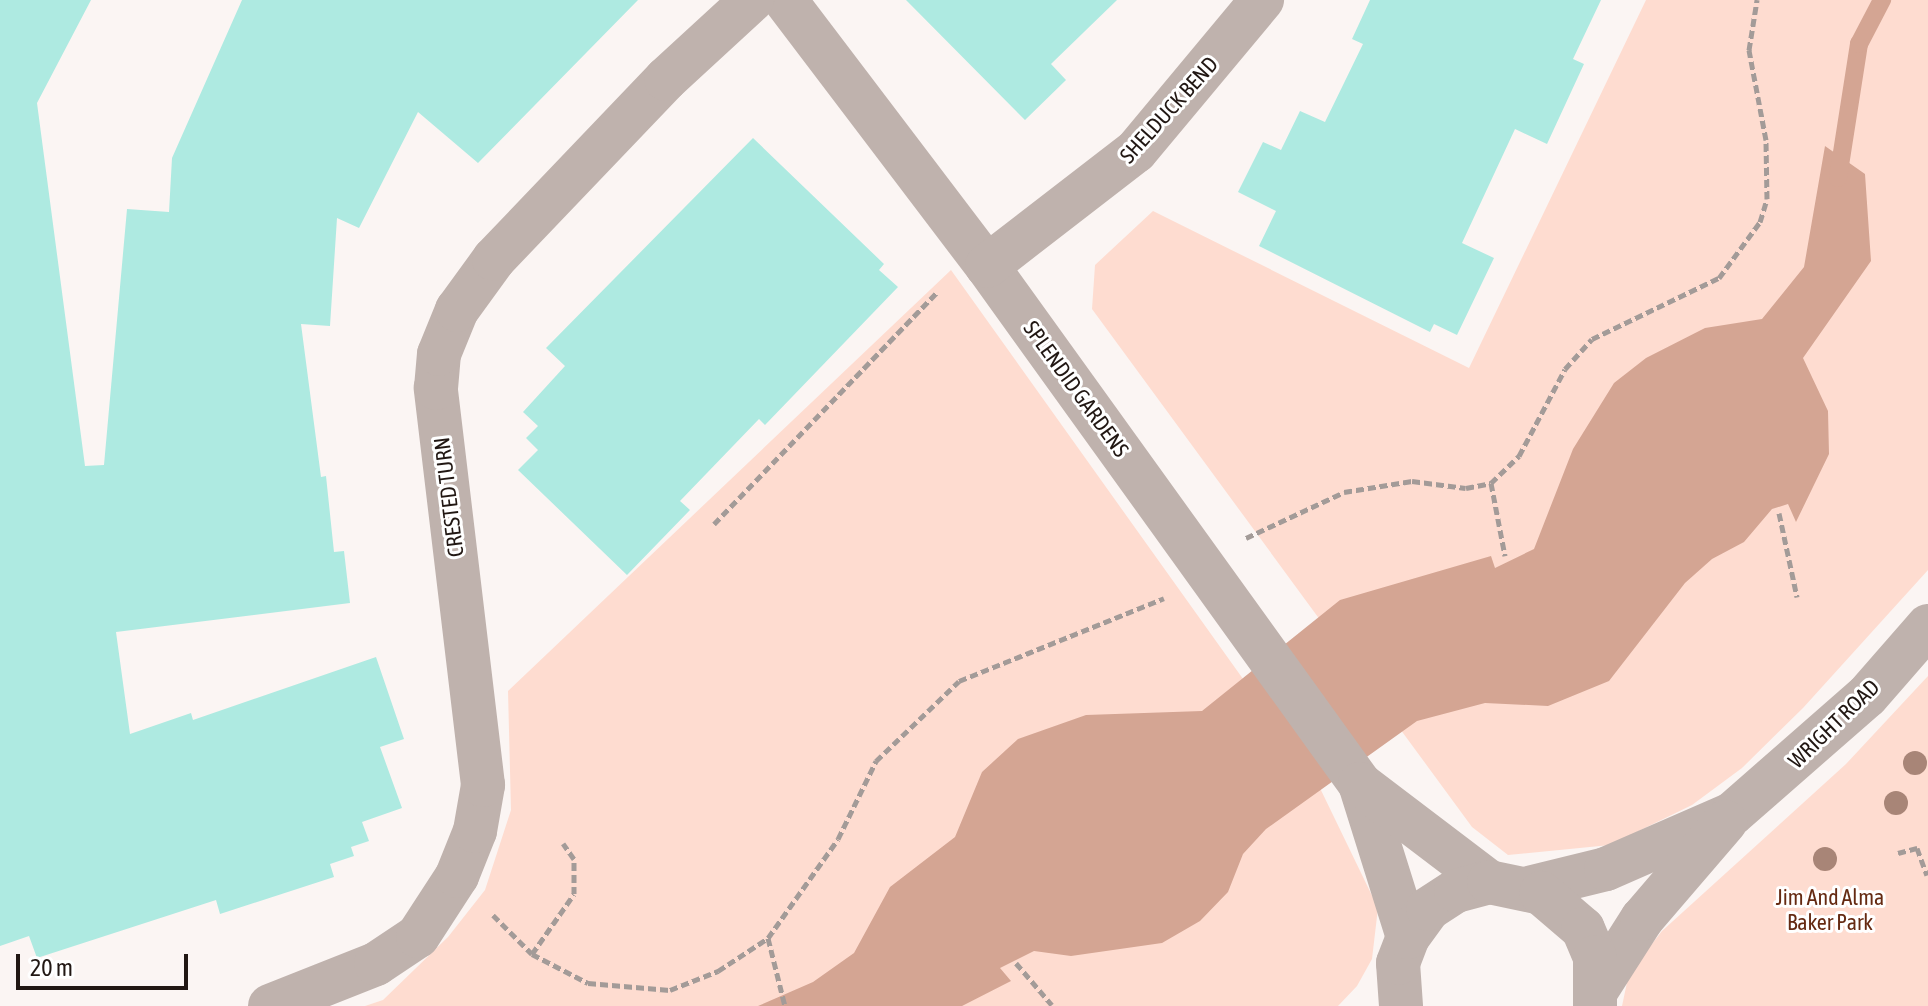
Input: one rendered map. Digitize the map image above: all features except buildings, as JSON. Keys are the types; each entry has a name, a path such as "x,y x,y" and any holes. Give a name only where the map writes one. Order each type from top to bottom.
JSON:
{"street":[{"name":"CRESTED TURN","path":"270,1006 376,964 418,936 457,876 475,831 483,785 436,388 439,354 457,310 494,259 666,79 752,0"},
{"name":"SPLENDID GARDENS","path":"785,0 987,266 1360,784 1408,937"},
{"name":"SHELDUCK BEND","path":"987,266 1136,151 1262,0"},
{"name":"WRIGHT ROAD","path":"1597,997 1642,919 1732,814 1867,696 1928,626"},
{"name":"SPLENDID GARDENS","path":"1360,784 1509,885 1564,907 1583,929 1595,957 1597,997"},
{"name":"WRIGHT ROAD","path":"1408,937 1428,909 1456,891 1606,869 1732,814"},
{"path":"1392,1002 1408,937"}],"path":[{"path":"714,524 938,291"},
{"path":"1491,483 1505,556"},
{"path":"1779,513 1797,597"},
{"path":"532,954 574,894 574,859 563,843"},
{"path":"1898,853 1917,848 1927,875"},
{"path":"768,938 785,1006"},
{"path":"1016,963 1052,1005"}],"green space":[{"path":"1646,0 1928,0 1928,570 1803,708 1742,768 1692,805 1610,845 1508,855 1472,827 1092,309 1095,265 1153,211 1469,368"},
{"path":"951,270 1318,784 1378,908 1372,959 1357,986 1338,1006 365,1006 383,1000 448,937 485,890 511,810 508,691"},
{"name":"Jim And Alma Baker Park","path":"1928,676 1928,1006 1622,1006 1629,973 1662,931 1846,764"}],"shaded area":[{"path":"1825,146 1865,174 1871,261 1803,358 1828,411 1829,454 1796,522 1788,504 1772,509 1744,542 1712,559 1685,583 1609,681 1548,706 1485,703 1417,721 1266,829 1243,854 1228,892 1200,921 1162,943 1071,956 1034,951 1000,968 1011,981 962,1006 758,1006 813,982 854,953 890,887 955,837 982,772 1018,739 1086,715 1202,711 1340,600 1491,556 1495,568 1534,549 1573,449 1614,383 1646,358 1705,328 1762,319 1804,267"}],"waterway":[{"path":"1838,178 1859,44 1882,0"}]}
